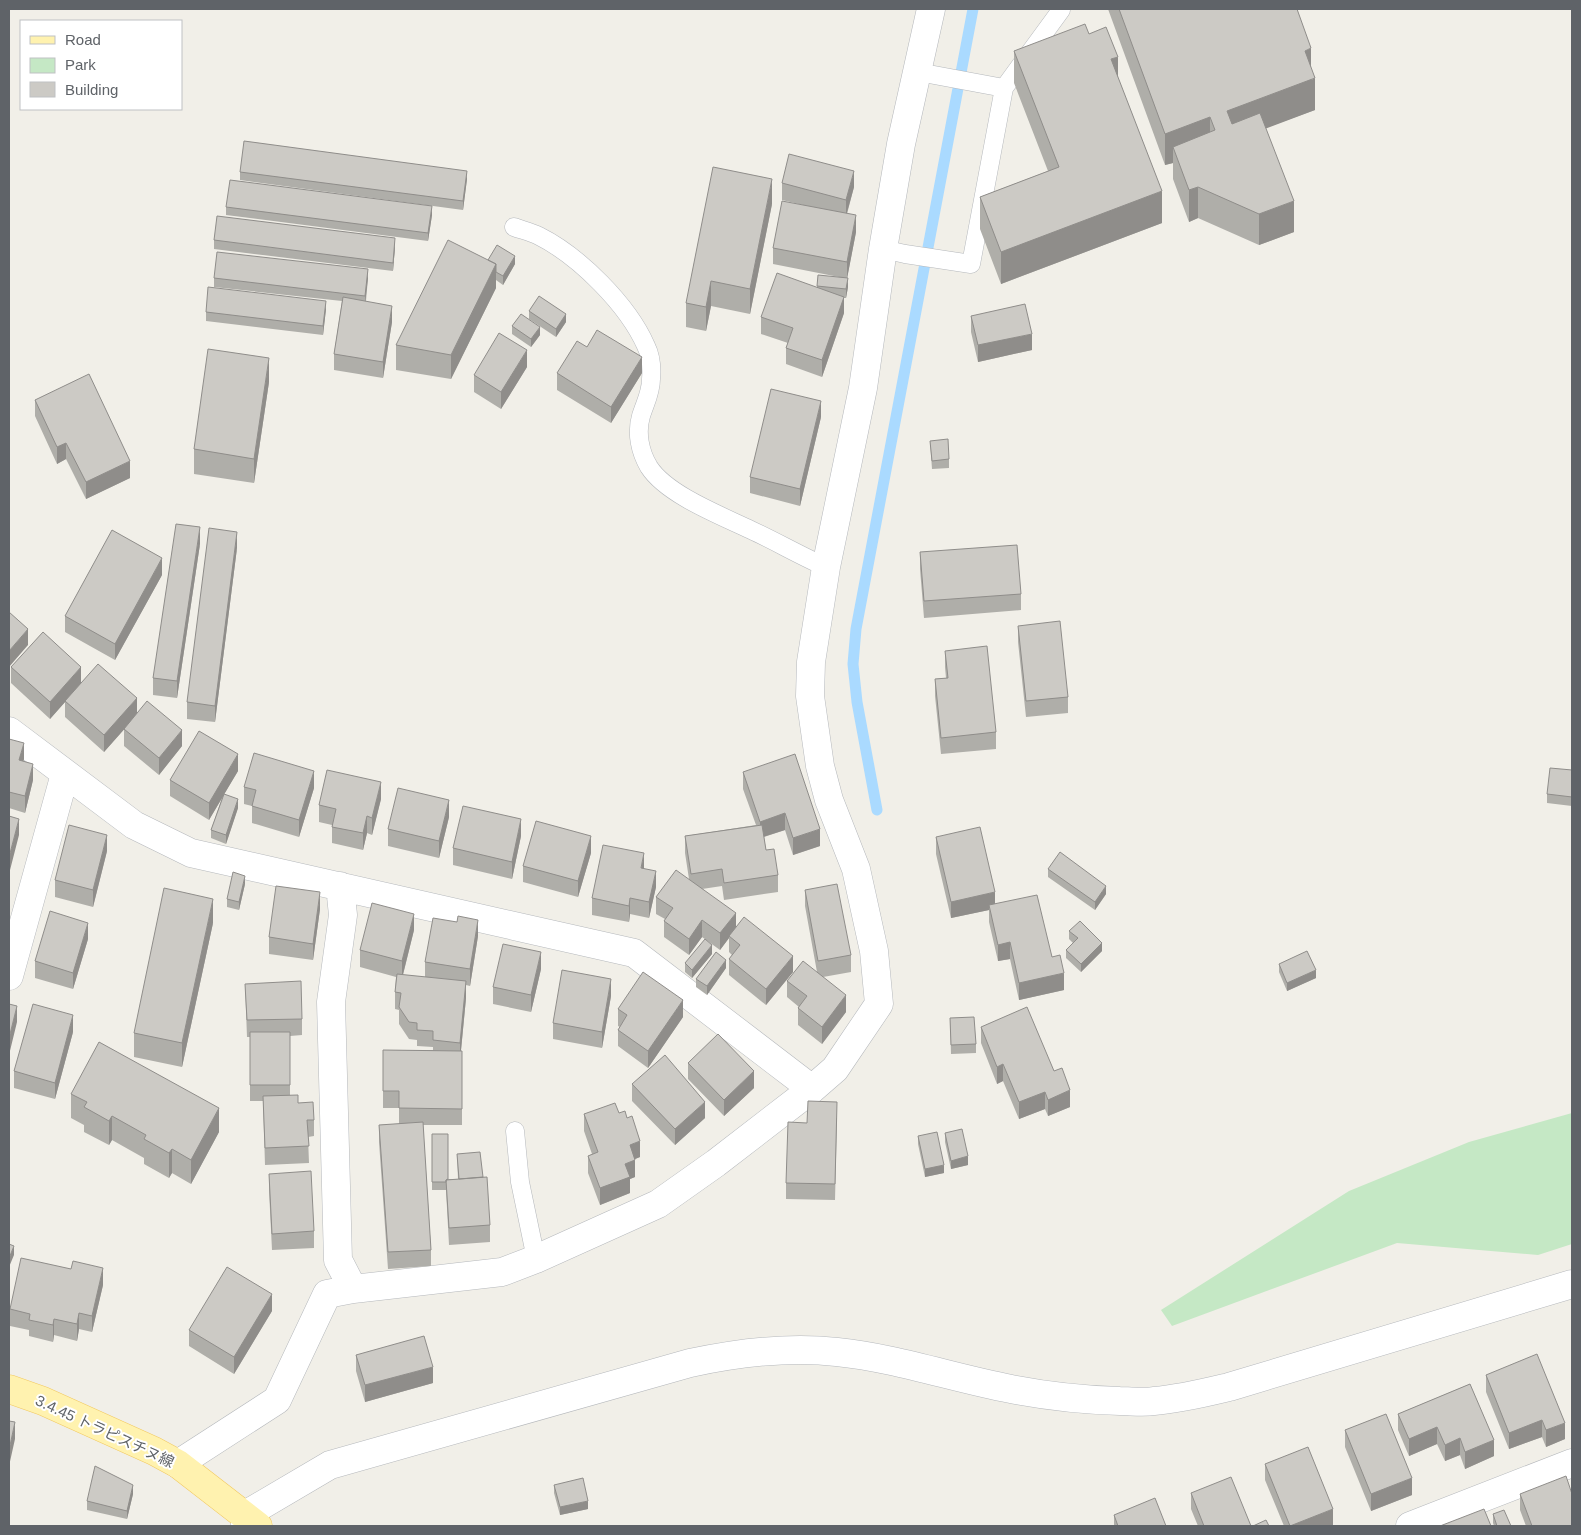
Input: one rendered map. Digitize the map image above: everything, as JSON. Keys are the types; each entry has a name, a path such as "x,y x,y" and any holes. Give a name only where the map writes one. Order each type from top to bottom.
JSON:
{"main road":[{"name":"3.4.45 トラピスチヌ線","path":"9,1389 43,1401 154,1450 178,1464 249,1523"}],"street":[{"path":"178,1464 277,1400 327,1294 352,1289 502,1272 536,1259 658,1204 716,1163 812,1089 834,1069 878,1004 874,951 856,869 830,800 820,766 810,696 811,662 826,567 894,251 901,144 928,74 931,9"},
{"path":"9,730 134,825 191,853 634,953 812,1089"},
{"path":"9,976 65,774"},
{"path":"340,886 343,915 331,1002 338,1260 352,1289"},
{"path":"249,1523 330,1465 690,1363 723,1356 798,1350 835,1351 868,1356 1011,1389 1098,1400 1152,1402 1229,1387 1572,1284"},
{"path":"1410,1526 1572,1463"}],"lane":[{"path":"894,251 971,264 1004,88 1061,10"},
{"path":"928,74 1004,88"},
{"path":"514,227 538,236 561,250 583,267 621,304 647,347 651,363 651,381 648,398 641,416 640,446 645,459 660,481 727,519 826,567"},
{"path":"515,1131 520,1182 536,1259"}],"green space":[{"path":"1572,1113 1572,1244 1538,1255 1397,1243 1172,1326 1161,1310 1349,1191 1469,1142"}],"building":[{"path":"1119,9 1297,9 1311,48 1305,51 1315,78 1227,111 1232,124 1260,113 1294,201 1259,214 1198,187 1189,190 1173,147 1215,130 1210,117 1165,134"},
{"path":"1085,24 1089,34 1106,27 1118,57 1111,59 1162,191 1001,252 980,197 1059,167 1014,51"},
{"path":"244,141 467,171 463,201 240,172"},
{"path":"789,154 854,171 846,200 782,183"},
{"path":"713,167 772,179 750,289 711,281 706,307 686,303"},
{"path":"230,180 432,206 428,233 226,207"},
{"path":"782,201 856,215 847,262 773,248"},
{"path":"217,216 395,238 393,263 214,240"},
{"path":"448,240 496,264 451,355 396,345"},
{"path":"497,245 515,256 503,276 496,272 496,264 488,260"},
{"path":"217,252 368,269 365,296 214,278"},
{"path":"777,273 844,297 822,360 786,348 793,328 761,317"},
{"path":"818,275 848,278 846,289 817,286"},
{"path":"208,287 326,301 323,326 206,312"},
{"path":"539,296 566,314 556,329 529,311"},
{"path":"343,297 392,306 383,362 334,354"},
{"path":"1025,304 1032,334 978,345 971,316"},
{"path":"521,314 540,327 531,339 512,326"},
{"path":"597,330 642,357 611,407 557,373 577,341 587,347"},
{"path":"499,333 527,350 501,392 474,375"},
{"path":"208,349 269,358 254,459 194,449"},
{"path":"89,374 130,461 86,482 66,443 57,447 35,400"},
{"path":"771,389 821,401 800,489 750,477"},
{"path":"948,439 949,459 932,461 930,441"},
{"path":"176,524 200,527 177,681 153,678"},
{"path":"209,528 237,532 215,706 187,702"},
{"path":"112,530 162,558 115,644 65,616"},
{"path":"1017,545 1021,594 924,601 920,552"},
{"path":"9,612 28,629 9,651"},
{"path":"1060,621 1068,697 1026,701 1018,626"},
{"path":"43,632 81,667 50,702 11,667"},
{"path":"987,646 996,732 941,738 935,679 948,678 945,651"},
{"path":"98,664 137,698 104,735 65,701"},
{"path":"147,701 182,730 159,758 124,729"},
{"path":"199,731 238,754 209,803 170,780"},
{"path":"9,739 24,743 19,760 33,764 25,796 9,792"},
{"path":"254,753 314,771 299,820 252,806 256,790 244,787"},
{"path":"795,754 820,829 793,838 785,813 760,822 743,772"},
{"path":"1550,768 1572,770 1572,797 1547,794"},
{"path":"327,770 381,782 372,818 367,816 363,833 332,827 336,809 319,805"},
{"path":"398,788 449,800 439,841 388,829"},
{"path":"224,794 238,799 226,835 211,830"},
{"path":"463,806 521,819 512,862 453,848"},
{"path":"9,816 19,819 9,857"},
{"path":"536,821 591,836 578,881 523,866"},
{"path":"69,825 107,835 93,890 55,880"},
{"path":"762,825 766,850 774,849 778,875 724,883 722,869 691,874 685,836"},
{"path":"980,827 995,892 951,902 936,837"},
{"path":"603,845 644,853 641,868 656,871 649,902 630,898 629,906 592,898"},
{"path":"1060,852 1106,886 1095,902 1048,869"},
{"path":"676,870 736,913 720,933 702,920 689,939 664,921 673,908 656,897"},
{"path":"233,872 245,876 239,902 227,899"},
{"path":"837,884 851,955 818,961 805,890"},
{"path":"276,886 320,892 313,944 269,937"},
{"path":"164,888 213,899 182,1043 134,1033"},
{"path":"1037,895 1052,957 1060,955 1064,973 1019,983 1010,942 998,945 989,905"},
{"path":"372,903 414,914 402,961 360,950"},
{"path":"50,911 88,923 73,973 35,961"},
{"path":"458,916 478,920 470,969 425,962 433,918 457,922"},
{"path":"744,917 793,956 766,989 729,959 740,945 729,936"},
{"path":"1080,921 1102,943 1081,964 1066,950 1078,938 1069,931"},
{"path":"705,939 712,945 692,970 685,963"},
{"path":"503,944 541,952 531,995 493,987"},
{"path":"1307,951 1316,970 1287,983 1279,964"},
{"path":"716,952 726,960 707,986 696,979"},
{"path":"803,961 846,995 822,1027 798,1008 807,996 787,981"},
{"path":"562,970 611,979 602,1032 553,1023"},
{"path":"643,972 683,1000 648,1051 618,1030 627,1015 618,1009"},
{"path":"397,974 466,981 460,1043 433,1040 433,1031 417,1030 417,1023 409,1022 399,1007 401,993 395,992"},
{"path":"301,981 302,1019 247,1020 245,984"},
{"path":"9,1004 17,1006 9,1038"},
{"path":"33,1004 73,1015 55,1083 14,1071"},
{"path":"1027,1007 1054,1071 1062,1068 1070,1090 1048,1100 1045,1092 1019,1102 1003,1064 997,1067 981,1027"},
{"path":"974,1017 976,1044 951,1045 950,1018"},
{"path":"250,1032 290,1032 290,1085 250,1085"},
{"path":"718,1034 754,1071 724,1100 688,1063"},
{"path":"99,1042 219,1108 191,1160 172,1149 169,1153 144,1139 146,1135 112,1116 109,1121 84,1107 87,1102 71,1094"},
{"path":"383,1050 462,1051 462,1109 399,1108 399,1091 383,1091"},
{"path":"665,1055 705,1102 675,1129 632,1084"},
{"path":"298,1095 298,1103 313,1102 314,1120 307,1120 309,1146 265,1148 263,1096"},
{"path":"808,1101 837,1102 835,1184 786,1183 788,1122 807,1123"},
{"path":"615,1103 619,1113 625,1111 627,1118 632,1116 640,1141 630,1145 635,1160 625,1164 630,1177 600,1188 588,1156 598,1152 584,1114"},
{"path":"423,1122 431,1250 388,1252 379,1125"},
{"path":"962,1129 968,1156 951,1161 945,1133"},
{"path":"937,1132 944,1165 925,1169 918,1136"},
{"path":"432,1134 448,1134 448,1179 446,1182 432,1182"},
{"path":"480,1152 483,1177 459,1179 457,1154"},
{"path":"311,1171 314,1231 272,1234 269,1174"},
{"path":"487,1177 490,1225 449,1228 446,1180"},
{"path":"9,1244 14,1246 9,1258"},
{"path":"21,1258 71,1269 73,1261 103,1268 92,1316 79,1313 77,1324 54,1319 53,1325 29,1320 30,1314 10,1309"},
{"path":"227,1267 272,1294 234,1357 189,1330"},
{"path":"424,1336 433,1367 365,1385 356,1355"},
{"path":"1537,1354 1565,1423 1546,1430 1542,1420 1509,1433 1486,1375"},
{"path":"1470,1384 1494,1440 1465,1452 1460,1438 1445,1445 1437,1427 1409,1439 1398,1414"},
{"path":"1386,1414 1412,1478 1371,1494 1345,1430"},
{"path":"9,1421 15,1422 9,1450"},
{"path":"1308,1447 1333,1509 1290,1526 1265,1464"},
{"path":"95,1466 133,1485 127,1511 87,1501"},
{"path":"1566,1476 1572,1494 1572,1526 1532,1526 1520,1494"},
{"path":"1231,1477 1251,1526 1204,1526 1191,1493"},
{"path":"583,1478 588,1501 560,1507 554,1485"},
{"path":"1155,1498 1166,1526 1118,1526 1114,1515"},
{"path":"1484,1509 1491,1526 1440,1526"},
{"path":"1504,1510 1511,1526 1497,1526 1493,1514"},
{"path":"1266,1520 1269,1526 1253,1526"}],"waterway":[{"path":"877,810 857,702 853,664 856,629 973,9"}]}
